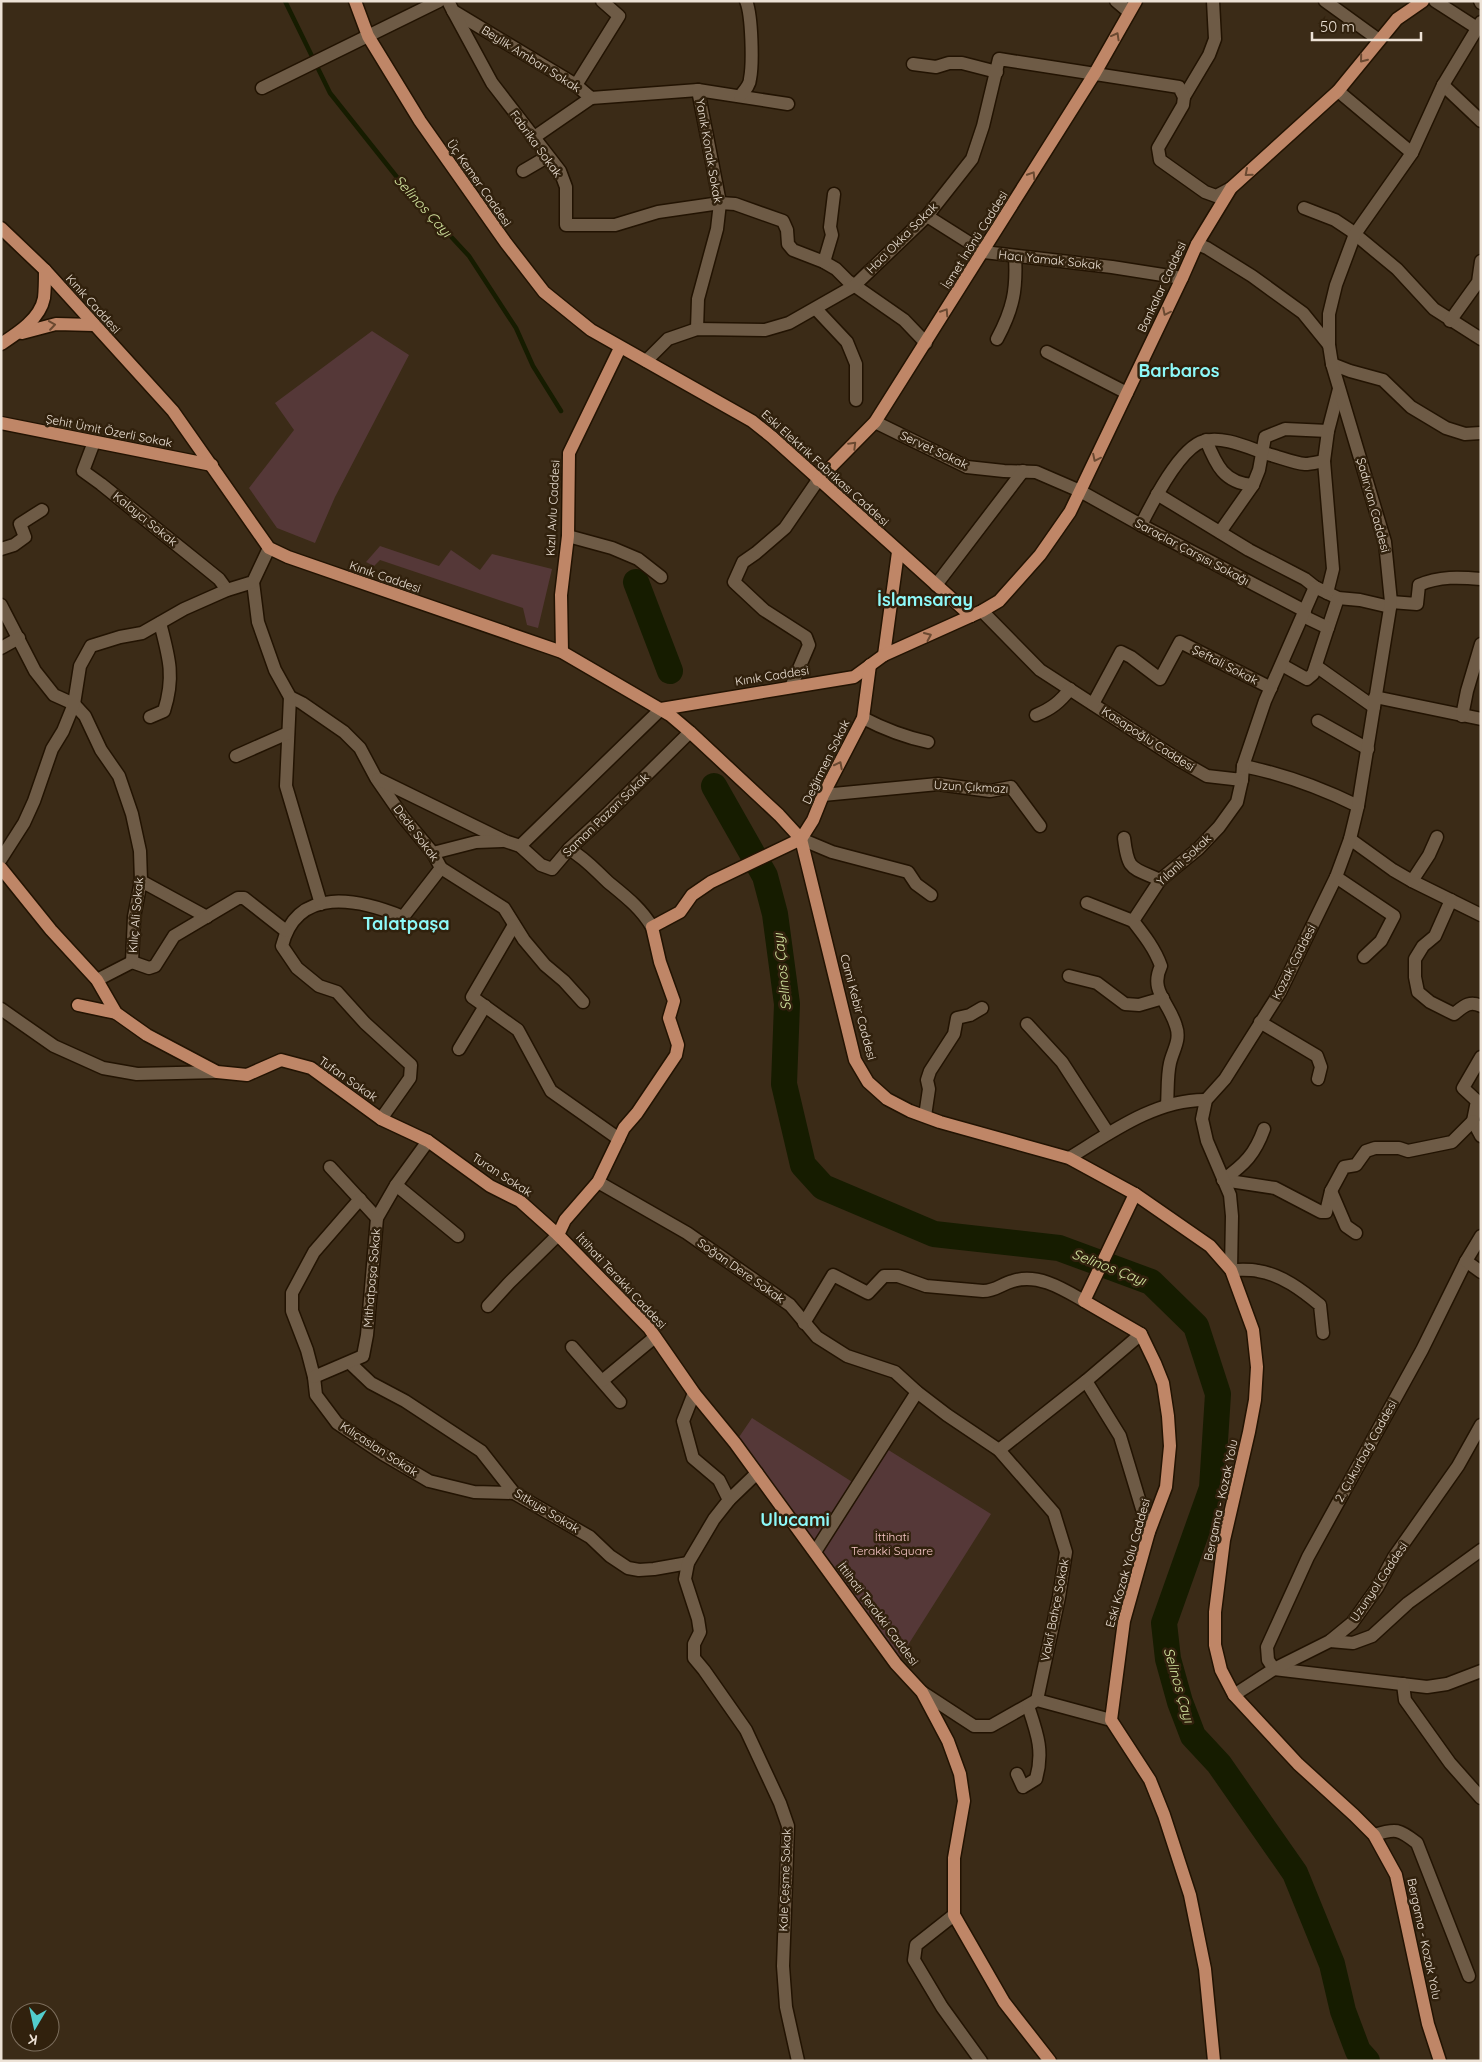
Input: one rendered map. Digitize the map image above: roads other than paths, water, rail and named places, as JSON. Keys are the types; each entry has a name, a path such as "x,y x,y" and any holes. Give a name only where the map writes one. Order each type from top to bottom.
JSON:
{"main road":[{"name":"Üç Kemer Caddesi","path":"356,1 368,36 431,138 528,274 544,292 592,330 620,348"},
{"name":"Bankalar Caddesi","path":"976,614 999,601 1040,555 1070,512 1197,244 1231,188 1338,92 1397,19 1423,1"},
{"name":"İsmet İnönü Caddesi","path":"818,480 875,422 1095,74 1132,7"},
{"name":"Kınık Caddesi","path":"1,228 44,270 173,411 212,465 257,534 269,548 297,560 562,652 661,709 854,677 884,655 976,614"},
{"path":"1,344 33,319 44,300 44,270"},
{"path":"12,337 29,330 56,324 94,325"},
{"name":"Eski Elektrik Fabrikası Caddesi","path":"620,348 752,421 936,585 976,614"},
{"name":"Kızıl Avlu Caddesi","path":"562,652 561,595 568,536 569,454 620,348"},
{"name":"Şehit Ümit Özerli Sokak","path":"1,423 212,465"},
{"path":"884,655 898,552"},
{"name":"Değirmen Sokak","path":"801,839 813,820 823,795 863,718 870,665"},
{"name":"Cami Kebir Caddesi","path":"661,709 690,732 779,815 801,839 855,1060 868,1082 887,1098 910,1111 1069,1158 1135,1194"},
{"path":"558,1235 565,1220 598,1182 624,1128 637,1113 676,1055 678,1045 669,1018 674,1001 660,962 652,927 680,912 692,895 717,878 801,839"},
{"name":"Tufan Sokak","path":"1,868 50,930 98,980 116,1012 147,1035 217,1072 247,1075 281,1060 311,1068 380,1119 428,1141"},
{"name":"Tufan Sokak","path":"78,1005 116,1012"},
{"name":"Turan Sokak","path":"428,1141 490,1186 520,1201 558,1235"},
{"path":"1135,1194 1084,1301 1141,1334"},
{"name":"Bergama - Kozak Yolu","path":"1135,1194 1210,1246 1231,1270 1253,1330 1257,1367 1255,1400 1224,1540 1215,1612 1215,1644 1221,1670 1234,1695 1298,1764 1374,1835 1396,1875 1428,2024 1440,2061"},
{"name":"İttihati Terakki Caddesi","path":"558,1235 649,1328 694,1393 735,1443 896,1664 922,1692 948,1741 960,1774 964,1801 954,1858 954,1915 1004,2002 1050,2061"},
{"name":"Eski Kozak Yolu Caddesi","path":"1111,1720 1124,1622 1149,1532 1166,1487 1170,1446 1163,1383 1141,1334"},
{"path":"1111,1720 1150,1780 1164,1815 1190,1895 1204,1969 1214,2061"}],"street":[{"path":"262,88 439,1"},
{"path":"576,85 619,16 602,1"},
{"path":"1116,1 1132,7"},
{"path":"1213,1 1215,39 1209,55 1184,97 1183,105 1158,148 1160,160 1205,192 1216,196 1231,188"},
{"path":"1325,1 1379,40"},
{"path":"1436,1 1479,25"},
{"path":"740,96 750,81 749,3"},
{"name":"Beylik Ambarı Sokak","path":"451,6 576,85 590,98 698,90 788,104"},
{"name":"Fabrika Sokak","path":"451,6 492,83 560,171 566,187 566,225 615,225 658,212 720,203"},
{"name":"Şadırvan Caddesi","path":"1375,702 1391,605 1385,542 1332,364 1329,345 1329,314 1336,285 1355,234 1412,153 1443,85 1479,25"},
{"path":"913,64 936,67 949,63 962,63 997,72 999,59 1179,87 1184,97"},
{"name":"Hacı Okka Sokak","path":"697,328 765,330 789,323 854,286 927,216 972,159 984,126 997,72"},
{"path":"1443,85 1481,121"},
{"name":"Yanık Konak Sokak","path":"697,328 698,299 717,229 720,203 698,90"},
{"path":"1338,92 1412,153"},
{"path":"533,138 590,98"},
{"path":"523,171 547,156"},
{"path":"824,262 832,235 830,227 834,194"},
{"path":"720,203 735,204 783,221 787,230 788,244 793,250 824,262 836,269 854,286 904,320 926,343"},
{"path":"1304,208 1334,220 1355,234 1397,269 1434,309 1450,321 1481,339"},
{"name":"Hacı Yamak Sokak","path":"927,216 984,252 1112,267 1182,278"},
{"path":"1197,244 1207,248 1252,276 1303,313 1329,345"},
{"path":"997,339 1009,317 1014,300 1016,281 1015,256"},
{"path":"1450,321 1478,282 1481,261"},
{"path":"816,309 847,342 856,364 856,400"},
{"path":"646,361 668,339 697,328"},
{"path":"1047,352 1127,393"},
{"path":"1332,364 1383,380 1411,407 1446,428 1464,434 1481,433"},
{"path":"1282,665 1307,679 1316,666 1328,628 1326,593 1333,569 1324,461 1328,432 1340,388"},
{"name":"Servet Sokak","path":"875,422 967,467 1036,472 1080,491"},
{"path":"1220,532 1253,485 1259,470 1265,437 1284,429 1328,432"},
{"path":"1141,525 1157,494 1181,459 1195,445 1206,440 1238,443 1262,452 1306,464 1324,461"},
{"path":"1206,440 1218,467 1232,479 1242,484 1253,485"},
{"name":"Kalaycı Sokak","path":"94,442 83,471 219,579 227,590"},
{"path":"936,585 1023,471"},
{"path":"791,687 809,645 806,637 764,610 734,582 743,562 785,528 818,480"},
{"name":"Saraçlar Çarşısı Sokağı","path":"1080,491 1304,613 1328,628"},
{"path":"1157,494 1249,550 1305,579 1326,593 1391,605 1417,604 1419,585 1428,581 1445,578 1481,580"},
{"path":"1,548 14,545 24,537 20,524 42,510"},
{"path":"568,536 612,548 638,559 661,577"},
{"path":"269,548 253,582 258,622 275,670 290,698 286,786 321,904"},
{"path":"1,859 24,823 52,749 63,731 74,704 80,666 91,646 120,637 142,633 184,609 227,590 253,582"},
{"path":"1242,780 1243,766 1264,701 1304,613 1326,593"},
{"path":"1,605 35,671 54,695 74,704"},
{"name":"Kasapoğlu Caddesi","path":"976,614 1040,670 1179,760 1207,776 1242,780"},
{"path":"150,717 164,711 171,680 160,623"},
{"path":"1,648 19,638"},
{"name":"Şeftali Sokak","path":"1093,704 1121,652 1131,657 1160,679 1180,642 1271,688"},
{"path":"1462,716 1467,691 1481,644"},
{"path":"1316,666 1375,702 1481,718"},
{"path":"1036,715 1049,710 1059,703 1070,689"},
{"name":"Dede Sokak","path":"286,932 292,922 304,911 321,904 344,900 386,910 403,917 440,868 433,853 403,817 376,778 360,748 344,732 302,703 290,698"},
{"name":"Kozak Caddesi","path":"1206,1100 1225,1078 1280,992 1336,877 1350,839 1358,806 1375,702"},
{"name":"Kılıç Ali Sokak","path":"74,704 85,716 101,750 119,776 132,814 140,852 141,881 134,917 132,962"},
{"path":"376,778 505,841 520,846 661,709"},
{"path":"863,718 879,727 928,742"},
{"path":"1318,722 1368,749"},
{"name":"Saman Pazarı Sokak","path":"520,846 541,864 552,870 569,848 690,732"},
{"path":"236,756 288,733"},
{"path":"1243,766 1276,773 1325,790 1358,806"},
{"name":"Yılanlı Sokak","path":"1133,921 1160,880 1198,849 1219,827 1237,802 1242,780"},
{"name":"Uzun Çıkmazı","path":"823,795 938,784 990,791 1011,787 1040,826"},
{"path":"1412,882 1429,856 1437,837"},
{"path":"1124,838 1127,860 1133,868 1160,880"},
{"path":"801,839 832,852 908,872 916,884 931,895"},
{"path":"1350,839 1412,882 1481,915"},
{"path":"433,853 476,842 505,841"},
{"path":"569,848 586,860 631,900 644,914 652,927"},
{"path":"440,868 504,908 545,966 564,980 583,1002"},
{"path":"1336,877 1394,916 1381,941 1364,957"},
{"path":"141,881 207,917"},
{"path":"98,980 132,962 149,968 154,966 174,936 238,898 244,898 286,932 282,946 297,968 319,986 337,992 366,1023 411,1065 410,1078 380,1119"},
{"path":"1451,900 1435,936 1423,946 1415,959 1415,977 1418,992 1430,1002 1454,1014 1468,1004 1476,1003 1481,1006"},
{"path":"1087,903 1133,921 1158,956 1161,966 1156,975 1156,987 1164,998 1177,1026 1178,1036 1176,1051 1170,1061 1166,1105"},
{"path":"514,924 472,997 518,1030 551,1090 619,1139"},
{"path":"1069,976 1097,983 1126,1004 1139,1005 1164,998"},
{"path":"459,1049 485,1006"},
{"path":"925,1116 929,1089 927,1080 930,1071 954,1034 957,1018 982,1008"},
{"path":"1,1009 54,1046 103,1068 137,1074 217,1072"},
{"path":"1260,1022 1317,1056 1320,1067 1318,1079"},
{"path":"1026,1024 1062,1062 1108,1133"},
{"path":"1223,1180 1275,1188 1321,1212 1326,1212 1331,1192 1344,1167 1356,1165 1366,1151 1387,1147 1408,1151 1452,1142 1473,1121 1476,1101 1463,1088 1481,1057"},
{"path":"1069,1158 1108,1133 1166,1105 1206,1100 1202,1119 1207,1141 1230,1195 1232,1216 1231,1270 1260,1271 1291,1284 1307,1294 1320,1305 1323,1334"},
{"path":"1473,1121 1481,1136"},
{"path":"1223,1180 1252,1156 1259,1144 1264,1129"},
{"name":"Mithatpaşa Sokak","path":"350,1363 363,1356 367,1335 377,1218 396,1185 428,1141"},
{"path":"330,1167 377,1218"},
{"name":"Soğan Dere Sokak","path":"598,1182 687,1233 790,1305 817,1337 846,1356 895,1372 916,1392 1000,1450"},
{"path":"396,1185 458,1236"},
{"path":"1331,1192 1346,1226 1356,1233"},
{"name":"Kılıçaslan Sokak","path":"360,1199 314,1252 292,1293 292,1311 307,1350 314,1377 316,1395 337,1423 430,1481 474,1492 514,1493"},
{"path":"488,1306 508,1283 558,1235"},
{"name":"2. Çukurbağ Caddesi","path":"1274,1669 1268,1660 1267,1647 1308,1557 1422,1350 1466,1261 1481,1236"},
{"path":"1466,1261 1481,1272"},
{"path":"804,1323 833,1275 868,1293 884,1276 898,1276 926,1286 983,1291 993,1291 1016,1280 1034,1279 1060,1287 1084,1301"},
{"path":"1000,1450 1141,1334"},
{"path":"602,1381 655,1337"},
{"path":"572,1347 620,1402"},
{"path":"314,1377 350,1363"},
{"name":"Sıtkıye Sokak","path":"350,1363 371,1383 405,1401 481,1451 514,1493 590,1538 610,1556 628,1568 639,1570 654,1569 688,1563"},
{"path":"1086,1381 1120,1436 1149,1532"},
{"path":"814,1552 916,1392"},
{"path":"694,1393 683,1421 693,1458 719,1480 729,1500"},
{"name":"Uzunyol Caddesi","path":"1234,1695 1274,1669 1330,1641 1352,1623 1394,1557 1458,1466 1481,1425"},
{"name":"Vakıf Bahçe Sokak","path":"1000,1450 1054,1514 1066,1552 1059,1597 1032,1703"},
{"name":"Kale Çeşme Sokak","path":"757,1473 729,1500 714,1518 688,1563 685,1580 698,1619 700,1632 694,1644 694,1658 746,1730 780,1802 788,1826 783,1966 786,2007 798,2061"},
{"path":"1330,1641 1353,1643 1372,1636 1408,1603 1481,1550"},
{"path":"1274,1669 1427,1687 1447,1684 1481,1671"},
{"path":"1403,1684 1405,1700 1450,1763 1481,1798"},
{"path":"922,1692 974,1726 991,1726 1032,1703 1111,1720"},
{"path":"1017,1774 1023,1787 1036,1779 1040,1763 1032,1703"},
{"path":"1374,1835 1391,1830 1402,1832 1417,1844 1469,1976"},
{"path":"954,1915 916,1946 914,1960 942,2007 981,2061"}],"waterway":[{"name":"Selinos Çayı","path":"285,1 330,93 404,186 469,256 516,328 533,366 561,411"},
{"name":"Selinos Çayı","path":"636,582 670,671"},
{"name":"Selinos Çayı","path":"714,786 765,876 775,914 787,1004 784,1084 803,1165 823,1187 934,1234 1059,1248 1151,1282 1196,1326 1218,1394 1212,1488 1164,1623 1168,1659 1180,1702 1193,1736 1219,1764 1295,1873 1332,1964 1343,2011 1358,2051 1367,2061"}],"district":[{"name":"Barbaros","path":"1179,371"},
{"name":"İslamsaray","path":"925,600"},
{"name":"Talatpaşa","path":"406,924"},
{"name":"Ulucami","path":"795,1520"}],"park label":[{"name":"İttihati Terakki Square","path":"892,1544"}]}
